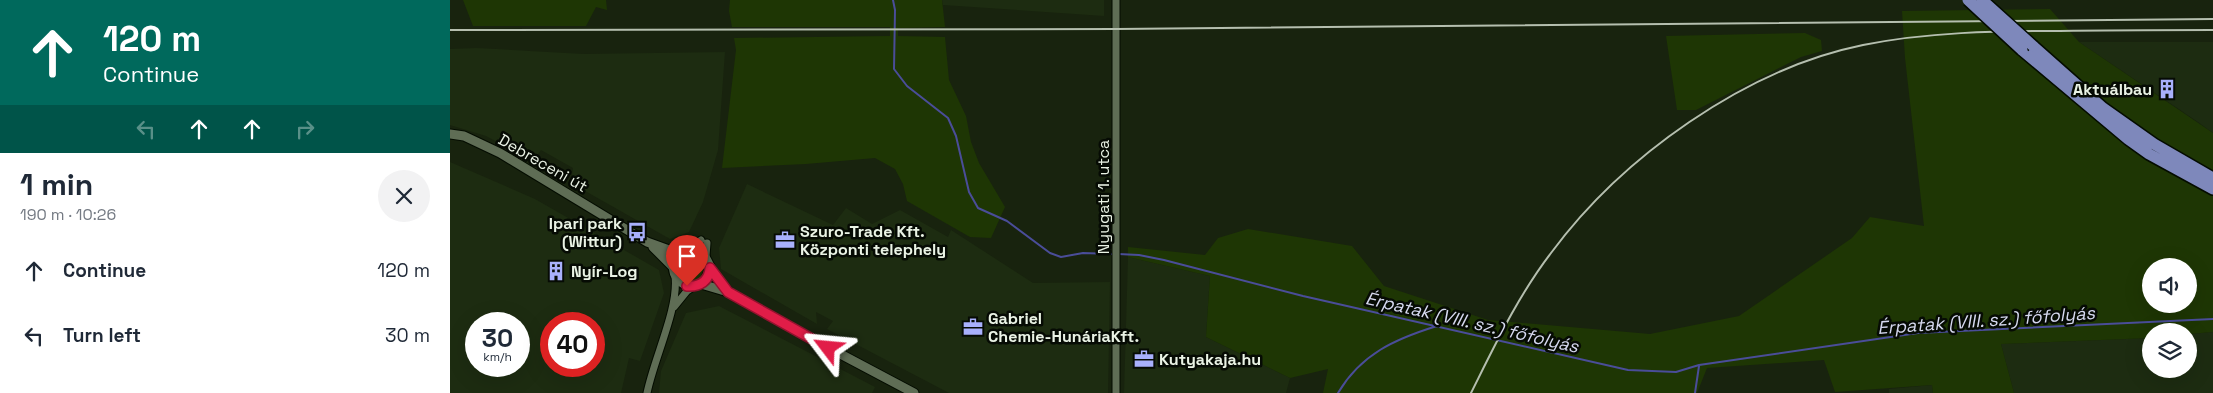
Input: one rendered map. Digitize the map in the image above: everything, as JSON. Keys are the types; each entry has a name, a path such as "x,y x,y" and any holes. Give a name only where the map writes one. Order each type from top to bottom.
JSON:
{"main road":[{"path":"1968,0 2103,108 2154,144 2213,178"},
{"path":"1982,0 2028,48 2128,139 2149,154 2213,189"}],"street":[{"name":"Nyugati 1. utca","path":"1116,0 1116,393"},
{"name":"Debreceni út","path":"450,134 464,136 500,153 647,242"},
{"path":"647,393 654,361 672,310 676,292 674,272 683,252 704,241 710,268 728,292"},
{"path":"647,242 683,252 697,250 706,256"},
{"path":"647,242 674,272 682,284 728,292 914,393"},
{"path":"672,310 687,291 708,277 710,268"}],"shaded area":[{"path":"463,0 606,0 607,10 596,7 586,26 473,26"},
{"path":"730,0 942,0 945,27 898,28 898,36 945,37 949,80 966,116 971,142 979,163 1005,207 991,238 970,237 907,201 903,184 895,169 875,158 722,168 736,50 734,38 890,36 890,27 732,27 729,11"},
{"path":"942,0 1104,0 1104,16 943,5"},
{"path":"2050,9 2079,42 2213,133 2213,332 2197,333 2197,323 2142,323 2142,338 2001,344 2014,393 1933,393 1932,385 1835,392 1824,360 1707,368 1697,393 1323,393 1328,369 1290,378 1206,337 1210,276 1128,257 1128,247 1205,255 1218,238 1248,229 1352,246 1384,286 1488,320 1650,334 1739,316 1852,238 1870,217 1924,226 1905,58 1902,11"},
{"path":"1805,33 1821,40 1822,51 1801,57 1696,110 1677,110 1666,36"},
{"path":"2079,42 2213,42 2213,133 2198,122"},
{"path":"477,48 583,54 725,52 718,150 703,202 689,232 670,239 571,183 573,168 541,150 533,161 486,136 450,125 450,49"},
{"path":"450,162 535,199 659,270 664,293 640,361 629,358 621,393 450,393"},
{"path":"747,184 833,225 846,208 872,224 900,210 948,237 951,230 1033,283 1110,282 1108,393 949,393 827,329 833,321 816,312 817,324 721,269 719,248"},
{"path":"692,254 702,258 706,268 702,278 692,282 682,278 678,268 682,258"},
{"path":"1128,257 1210,276 1206,337 1290,378 1286,393 1124,393"},
{"path":"719,306 875,387 872,393 659,393 661,371 686,313"},
{"path":"2213,332 2213,393 2014,393 2001,344 2142,338 2142,378 2197,378 2197,333"},
{"path":"1932,385 1933,393 1889,393 1889,389"}],"waterway":[{"name":"Érpatak (VIII. sz.) főfolyás","path":"893,0 895,10 894,69 907,86 948,118 956,136 969,192 978,208 1007,221 1050,253 1061,257 1083,253 1113,254"},
{"name":"Érpatak (VIII. sz.) főfolyás","path":"1118,254 1139,255 1164,260 1303,296 1628,370 1676,372 1699,365 1918,333 2213,319"},
{"path":"1338,393 1347,379 1368,358 1407,336 1437,326"},
{"path":"1695,393 1699,366"}],"railway":[{"path":"450,30 1116,29 2213,19"},
{"path":"1471,393 1528,286 1580,217 1613,183 1650,151 1689,122 1731,96 1774,74 1819,57 1863,45 1912,37 2011,31 2213,30"}],"place":[{"name":"Aktuálbau","path":"2167,89"},
{"name":"Ipari park (Wittur)","path":"637,232"},
{"name":"Szuro-Trade Kft. Központi telephely","path":"785,240"},
{"name":"Nyír-Log","path":"556,271"},
{"name":"Gabriel Chemie-HunáriaKft.","path":"973,327"},
{"name":"Kutyakaja.hu","path":"1144,359"}],"route":[{"path":"687,286 697,286 705,281 710,273 710,268 728,292 828,348"}]}
